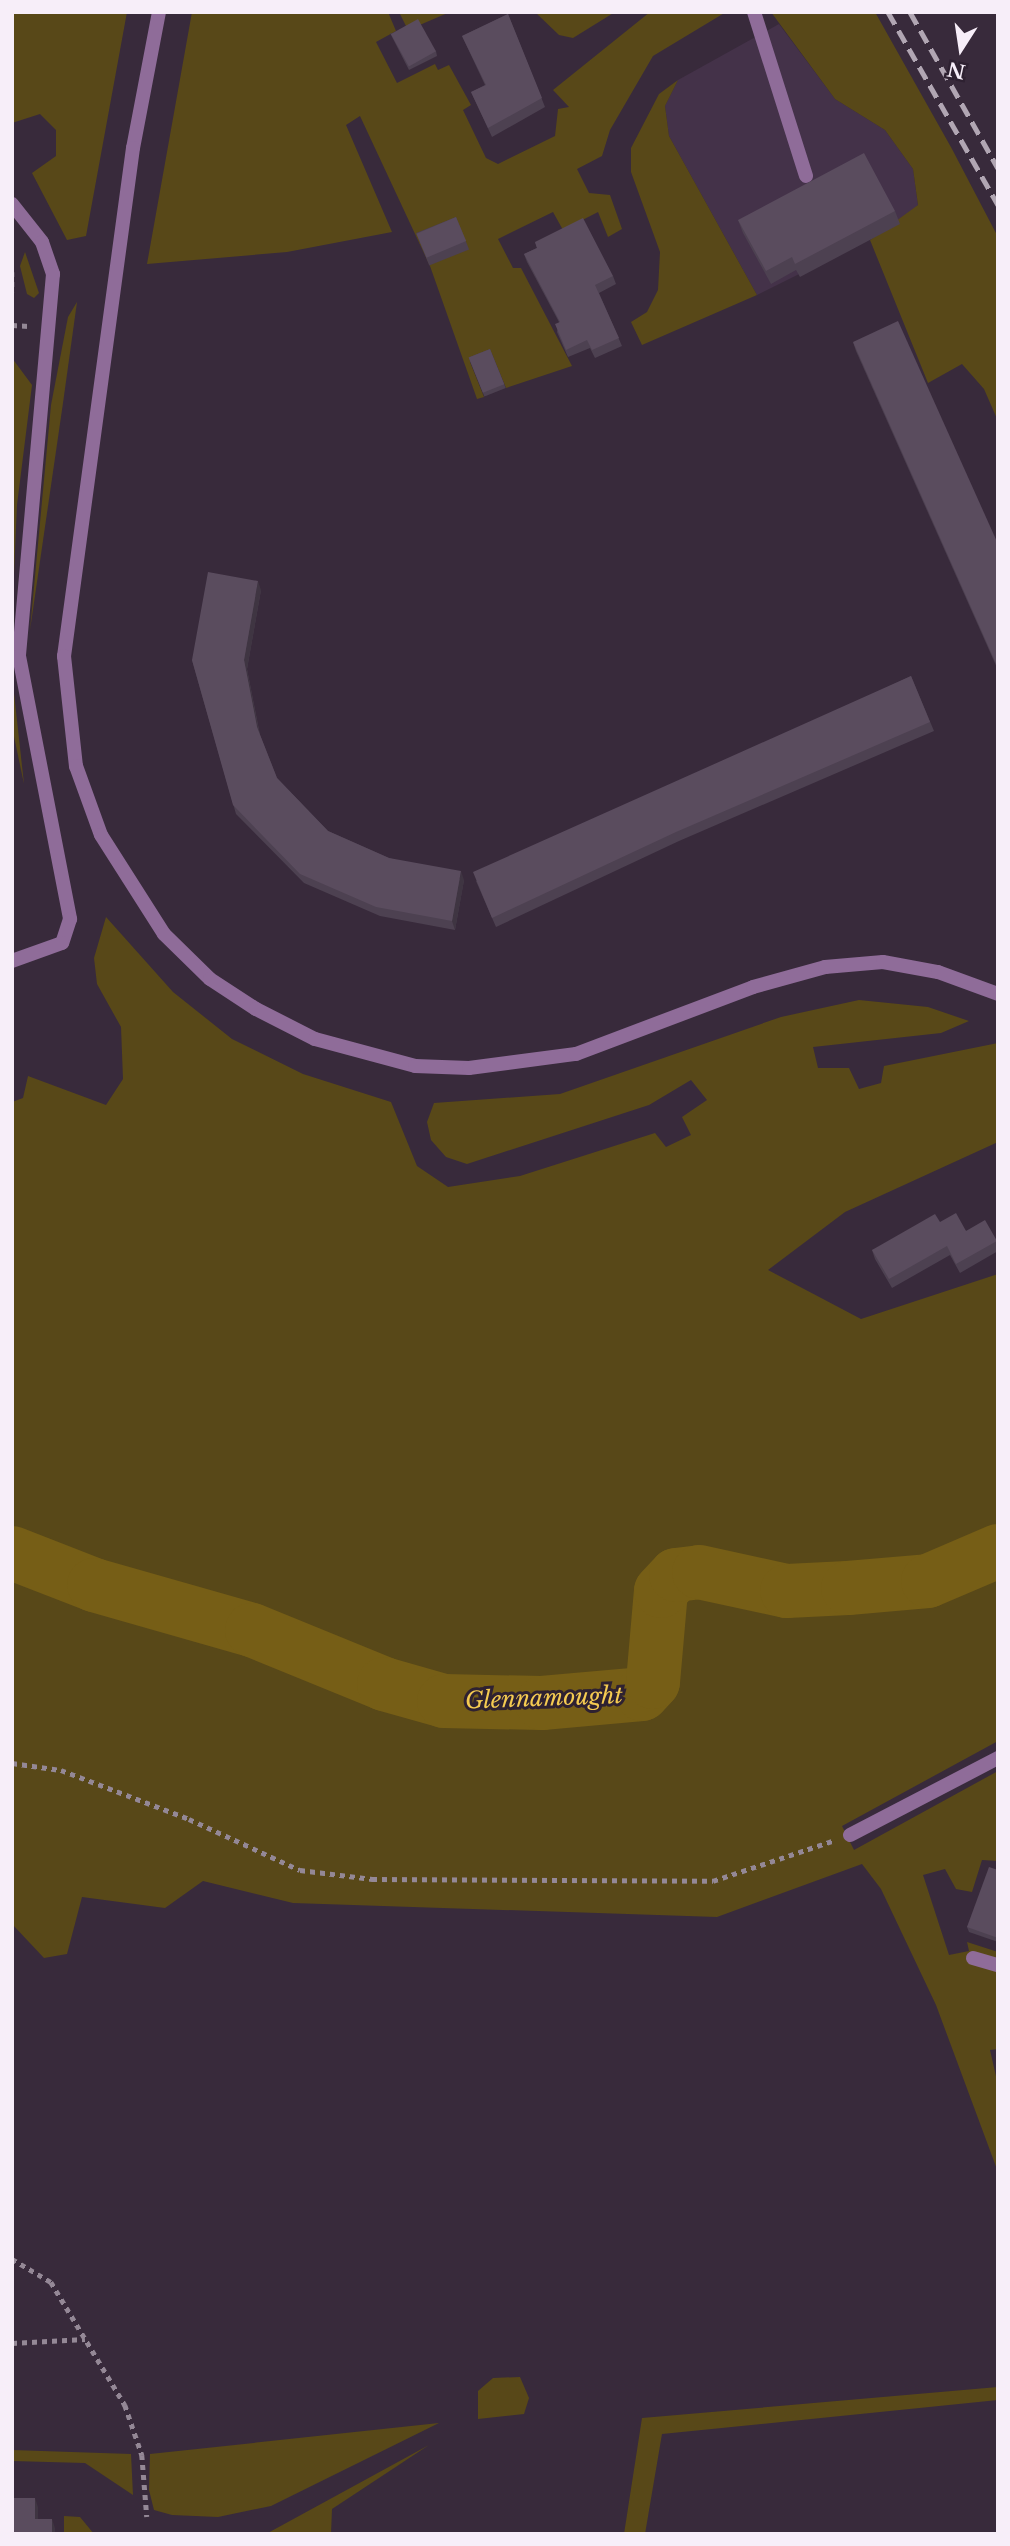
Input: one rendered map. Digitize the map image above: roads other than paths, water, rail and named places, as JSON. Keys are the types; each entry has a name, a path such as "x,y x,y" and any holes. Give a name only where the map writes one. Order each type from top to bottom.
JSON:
{"street":[{"path":"159,12 133,149 64,656 76,766 96,823 129,886 164,934 210,979 256,1009 315,1039 415,1066 469,1068 576,1054 753,987 825,967 883,962 939,972 998,994"},
{"path":"754,12 806,176"},
{"path":"12,204 42,242 53,274 19,656 70,919 62,943 12,961"},
{"path":"850,1835 998,1758"},
{"path":"973,1958 998,1965"}],"waterway":[{"name":"Glennamought","path":"12,1553 94,1585 252,1630 384,1684 444,1701 542,1703 642,1694 653,1682 661,1591 676,1575 699,1572 787,1591 848,1588 928,1581 998,1551"}],"railway":[{"path":"888,12 998,205"},
{"path":"910,12 998,168"}]}
